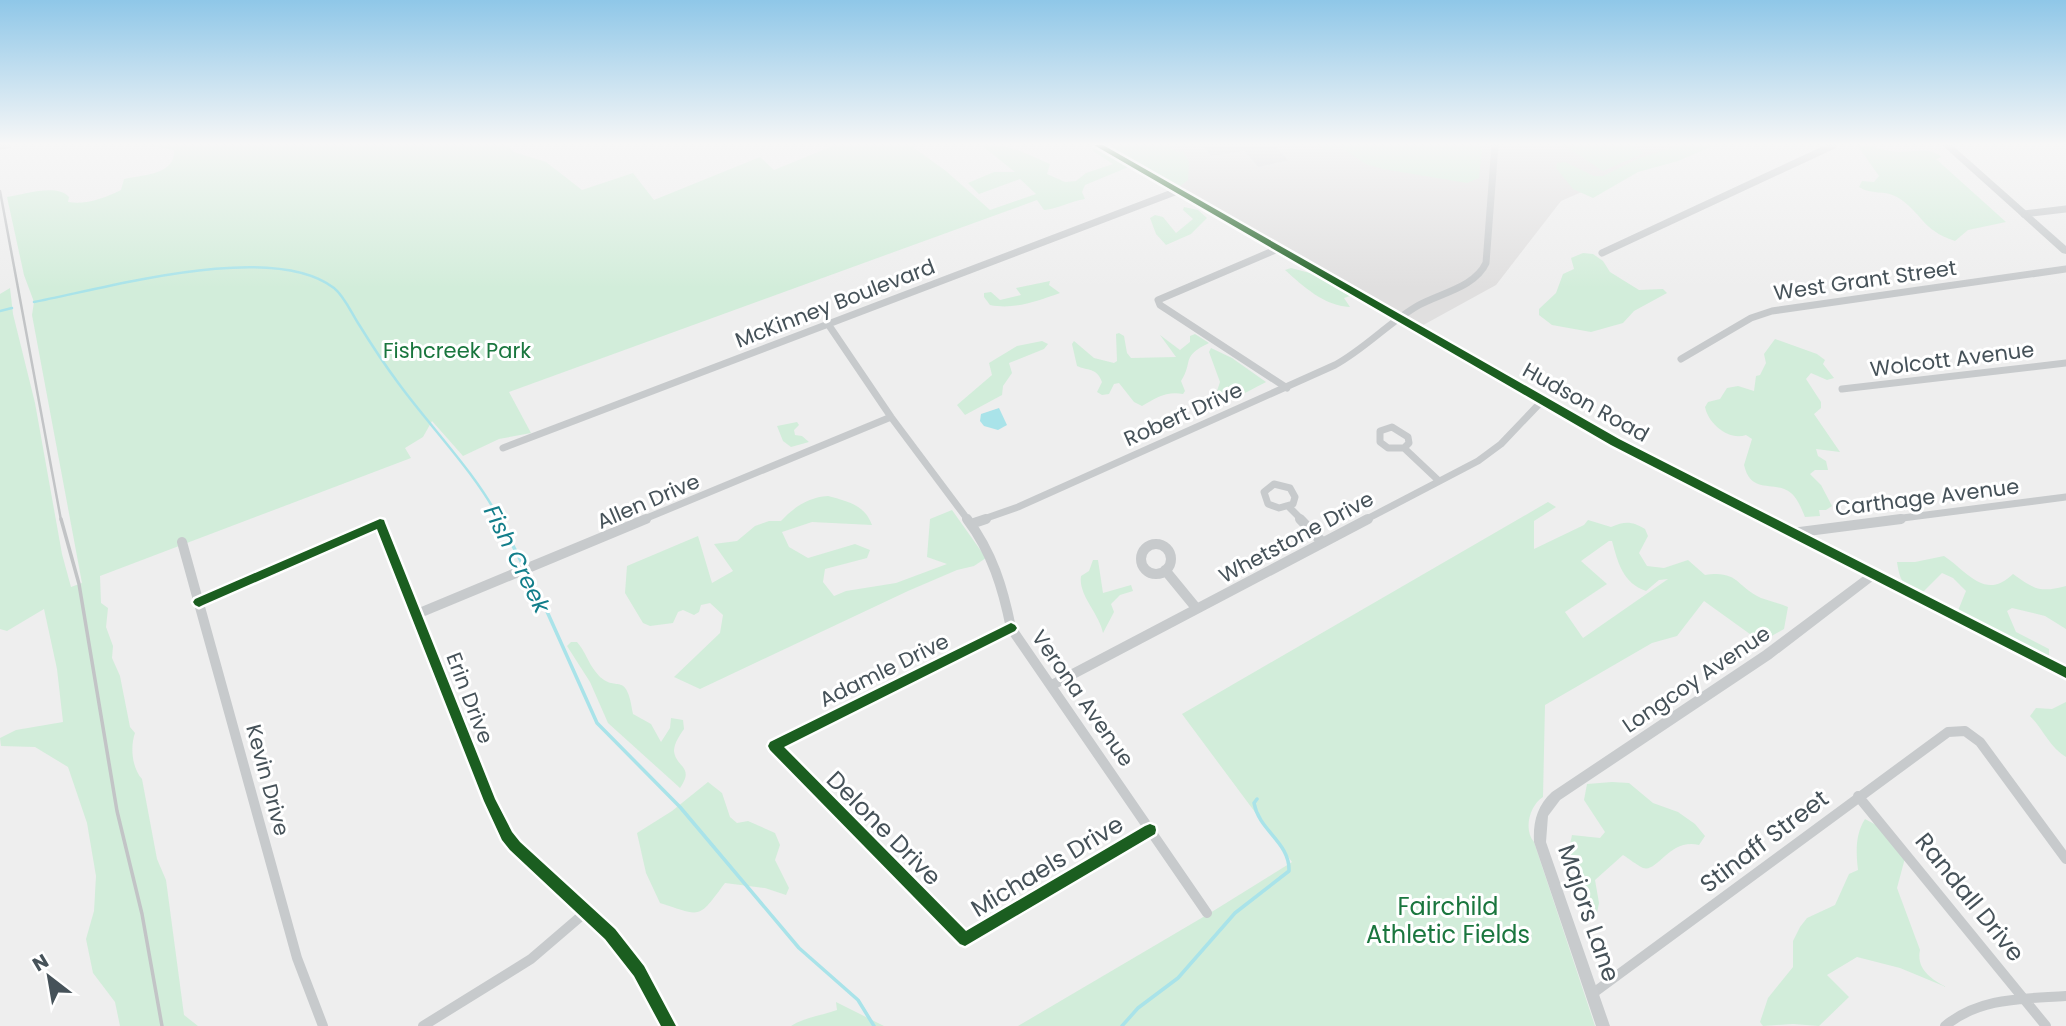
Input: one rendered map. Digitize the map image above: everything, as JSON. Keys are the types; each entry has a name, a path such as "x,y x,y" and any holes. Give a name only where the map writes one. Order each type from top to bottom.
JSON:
{"main road":[{"path":"2000,193 2066,251"}],"street":[{"name":"McKinney Boulevard","path":"503,448 1172,193"},
{"name":"Hudson Road","path":"1185,193 1400,320 1642,456 2066,673"},
{"name":"Robert Drive","path":"971,524 1018,507 1287,388 1358,352 1423,302 1472,281 1484,268 1491,193"},
{"path":"1602,253 1731,193"},
{"path":"2024,214 2066,209"},
{"path":"1280,248 1158,300 1165,308 1287,388"},
{"name":"West Grant Street","path":"1681,359 1751,318 1772,311 2066,269"},
{"name":"Verona Avenue","path":"828,324 891,417 971,524 993,561 1005,597 1011,628 1207,913"},
{"name":"Wolcott Avenue","path":"1842,389 2066,363"},
{"name":"Whetstone Drive","path":"1052,685 1489,454 1542,401"},
{"name":"Allen Drive","path":"417,614 891,417"},
{"path":"1404,449 1439,481"},
{"name":"Carthage Avenue","path":"1792,533 2066,497"},
{"path":"1289,507 1323,543"},
{"name":"Erin Drive","path":"199,602 380,523 490,801 507,836 526,857 587,911 639,971 669,1026"},
{"name":"Kevin Drive","path":"182,542 297,958 323,1026"},
{"path":"1165,570 1197,609"},
{"name":"Longcoy Avenue","path":"1542,813 1556,796 1756,662 1873,575"},
{"name":"Adamle Drive","path":"774,746 1011,628"},
{"name":"Stinaff Street","path":"1592,994 1858,796 1941,736 1955,730 1973,735 1987,750 2066,859"},
{"name":"Delone Drive","path":"774,746 965,939"},
{"name":"Randall Drive","path":"1858,796 2046,1026"},
{"name":"Majors Lane","path":"1542,813 1541,842 1603,1026"},
{"name":"Michaels Drive","path":"965,939 1150,830"},
{"path":"423,1026 531,959 587,911"},
{"path":"1945,1026 1953,1018 1977,1006 2066,996"}],"shaded area":[{"path":"1181,193 1580,193 1561,201 1496,285 1416,329"}],"green space":[{"name":"Fishcreek Park","path":"30,193 63,193 69,197 68,202 75,203 115,193 648,193 654,200 672,193 971,193 990,210 1035,193 1082,193 1085,199 1044,210 1037,200 509,392 531,433 499,439 463,456 432,421 423,437 405,448 411,458 100,576 101,603 108,608 106,627 113,646 112,658 120,676 130,727 135,733 132,751 134,763 142,779 157,859 166,880 184,1015 198,1026 120,1026 115,1002 93,973 86,939 94,911 96,876 87,823 68,767 35,747 1,746 0,738 16,730 63,722 57,669 44,609 7,631 0,629 0,294 10,288 13,314 35,403 62,554 71,587 82,583 32,315 34,302 24,275 7,197"},
{"path":"1582,193 1602,193 1593,198"},
{"path":"1881,193 1974,193 2006,222 1968,230 1955,241 1935,232 1905,203"},
{"path":"1184,207 1198,210 1207,218 1191,234 1166,245 1156,234 1150,218 1155,215 1163,217 1176,233 1193,219 1183,210"},
{"path":"1583,253 1593,254 1603,261 1610,272 1639,290 1663,289 1667,293 1634,311 1623,323 1591,332 1552,325 1539,315 1539,309 1556,293 1563,274 1574,269 1571,258"},
{"path":"1291,268 1310,273 1350,296 1344,298 1350,307 1331,303 1315,294 1285,270"},
{"path":"1050,281 1049,285 1060,293 1025,304 990,305 984,297 984,293 991,292 1000,300 1021,295 1016,288"},
{"path":"1116,334 1124,336 1127,353 1131,358 1176,357 1160,335 1180,350 1190,342 1190,336 1195,334 1209,343 1191,356 1181,381 1185,391 1183,394 1166,394 1142,406 1134,402 1119,383 1114,384 1109,394 1102,395 1097,392 1102,382 1100,377 1091,370 1077,366 1072,344 1074,341 1094,358 1114,363 1117,361"},
{"path":"1775,339 1817,354 1825,360 1823,364 1834,378 1827,380 1811,373 1806,379 1821,402 1821,408 1814,414 1840,452 1816,449 1818,456 1826,461 1828,470 1815,470 1810,474 1821,485 1832,506 1819,510 1820,516 1805,517 1796,498 1787,491 1753,481 1744,465 1752,439 1746,435 1732,435 1720,429 1710,419 1705,407 1708,402 1720,399 1727,388 1738,386 1754,391 1756,376 1760,375 1766,363 1764,354"},
{"path":"1042,341 1048,344 1044,349 1009,363 1012,373 1003,386 1002,395 965,415 957,405 992,375 989,363 1017,346"},
{"path":"1211,348 1232,358 1266,382 1229,400 1207,402 1217,391 1220,382 1209,352"},
{"path":"797,422 799,425 794,430 795,435 802,436 809,442 791,447 783,441 777,426"},
{"path":"828,496 860,508 872,525 812,522 782,532 789,547 808,558 855,544 870,550 867,558 825,569 823,582 834,596 846,591 896,583 947,564 927,557 930,519 952,510 986,558 974,566 957,570 908,591 700,689 674,677 720,633 723,615 710,603 701,605 699,612 694,615 683,610 678,612 673,623 650,626 643,623 625,593 627,566 698,536 712,583 733,571 714,544 737,541 755,526 769,521 781,521 802,504 814,498"},
{"name":"Fairchild Athletic Fields","path":"1548,502 1556,507 1534,521 1534,549 1584,525 1588,520 1611,527 1632,523 1645,529 1648,536 1639,553 1647,566 1664,568 1688,560 1705,575 1731,577 1753,594 1788,607 1784,629 1761,642 1704,601 1677,636 1652,643 1545,705 1543,797 1532,811 1529,831 1595,1026 1018,1026 1292,862 1182,714","holes":["1612,541 1623,571 1632,583 1646,591 1659,580 1668,579 1583,638 1565,612 1607,584 1581,561"]},
{"path":"1944,556 1969,576 1985,584 2003,582 2013,574 2038,588 2066,586 2066,629 2045,616 2012,608 2007,611 2016,632 2049,649 2049,659 1957,613 1966,591 1953,578 1942,573 1922,593 1906,585 1901,578 1897,562 1915,562"},
{"path":"1093,560 1098,560 1103,593 1131,585 1133,591 1120,595 1111,604 1114,612 1103,633 1081,583 1081,576 1089,571"},
{"path":"571,642 577,642 602,679 619,684 627,690 633,714 651,724 661,742 670,728 671,718 683,720 684,729 674,751 686,775 680,788 608,723 590,682 567,646"},
{"path":"2066,702 2066,757 2055,749 2030,716 2036,708 2052,709"},
{"path":"708,782 722,793 730,817 737,823 748,821 775,833 780,845 775,860 789,888 786,895 765,888 725,883 710,903 698,912 684,911 660,903 646,873 637,833 672,811"},
{"path":"1629,783 1653,803 1678,812 1695,824 1705,836 1699,845 1680,846 1648,868 1643,868 1623,855 1595,880 1599,903 1597,913 1588,909 1568,854 1572,835 1600,838 1605,832 1584,800 1587,784"},
{"path":"1865,819 1878,826 1905,858 1897,888 1920,950 1920,963 1930,977 1946,987 1900,968 1857,957 1827,975 1849,997 1819,1026 1763,1026 1760,1022 1768,998 1793,967 1793,941 1800,927 1807,918 1835,905 1849,874 1858,870 1858,837"},
{"path":"836,1002 884,1026 791,1026 837,1010"}],"water":[{"path":"999,408 1007,425 998,430 984,426 980,421 981,414"}],"waterway":[{"name":"Fish Creek","path":"34,302 188,272 271,268 306,274 334,288 341,295 388,369 465,467 500,520"},
{"name":"Fish Creek","path":"0,311 12,308"},
{"name":"Fish Creek","path":"499,519 545,607 597,723 680,807 799,948 858,1000 874,1026"},
{"path":"1122,1026 1138,1008 1178,978 1235,913 1289,871 1285,852 1257,813 1254,803 1257,799"}],"railway":[{"path":"0,193 61,520"},
{"path":"61,519 79,584 117,811 142,914 162,1026"}],"cycle path":[{"path":"1181,193 1615,442 2066,673"},
{"path":"199,602 380,523 490,801 507,836 610,934 639,971 669,1026"},
{"path":"1011,628 774,746 965,939 1150,830"}]}
